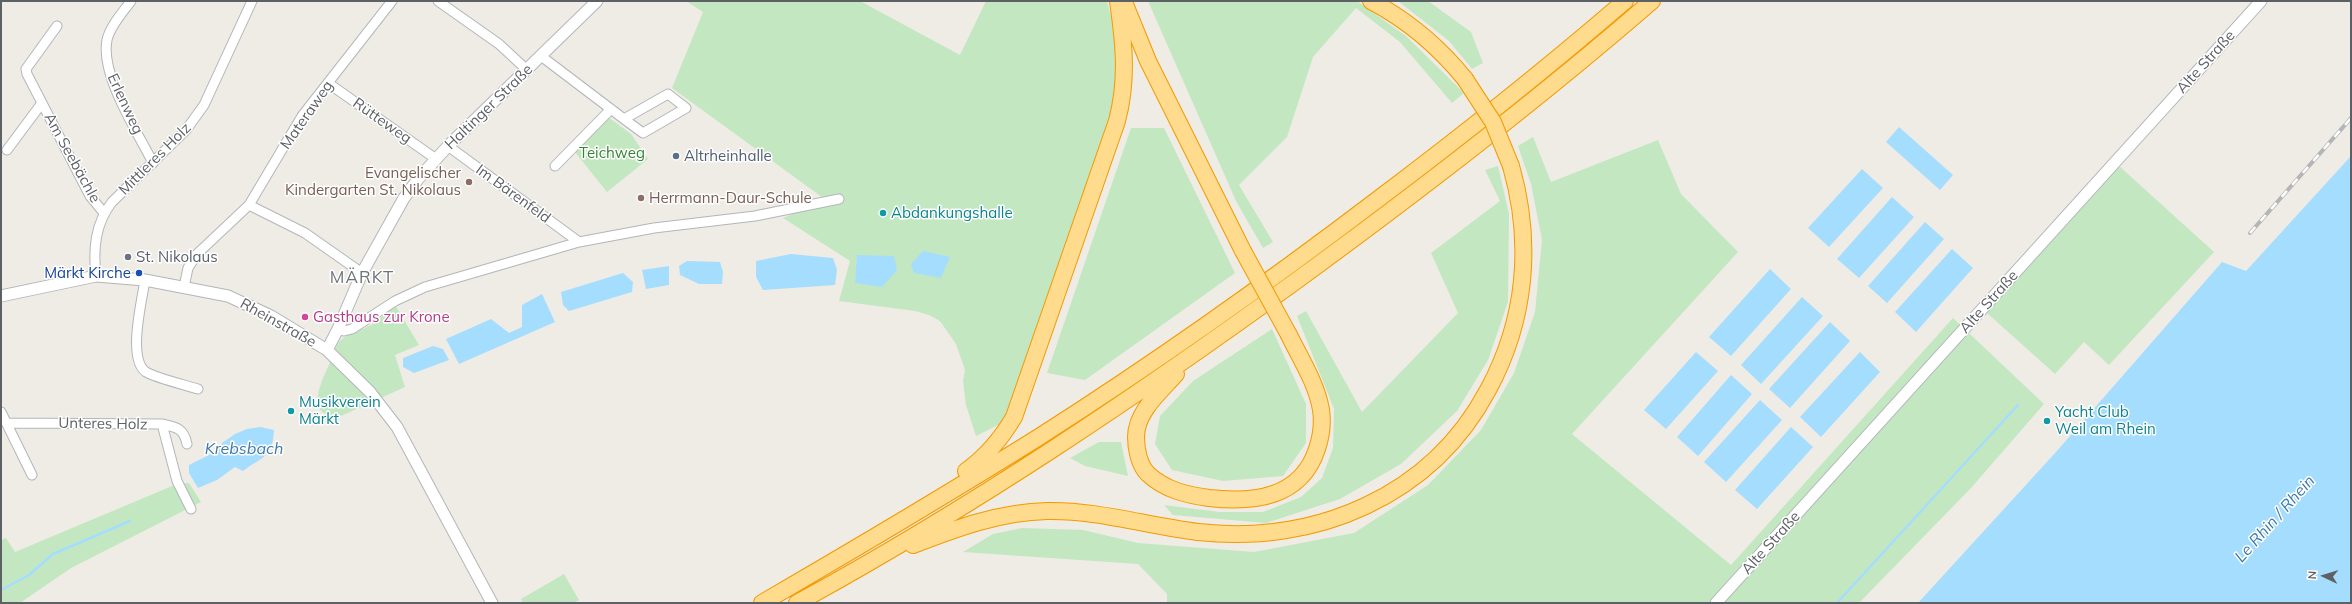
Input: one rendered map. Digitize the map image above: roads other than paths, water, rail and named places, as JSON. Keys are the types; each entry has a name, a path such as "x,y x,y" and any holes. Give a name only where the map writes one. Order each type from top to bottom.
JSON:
{"highway":[{"path":"927,505 981,460 1000,439 1014,417 1021,400 1123,100 1125,58 1118,1"},
{"path":"1124,1 1148,61 1243,251 1289,335 1315,390 1321,409 1320,441 1313,460 1305,473 1293,485 1261,498 1223,500 1178,492 1162,484 1147,473 1138,455 1136,436 1142,416 1149,404 1191,357"},
{"path":"877,559 965,525 1006,516 1048,511 1114,518 1198,532 1241,535 1281,532 1347,515 1400,486 1424,468 1463,428 1481,402 1498,372 1509,343 1518,312 1523,282 1524,250 1522,220 1511,166 1493,122 1465,79 1438,49 1419,33 1387,10 1371,1"},
{"path":"762,603 927,505 1126,380 1329,236 1505,101 1625,1"},
{"path":"797,603 877,559 1045,454 1191,357 1422,189 1514,116 1652,1"}],"street":[{"name":"Erlenweg","path":"131,1 107,38 105,58 110,77 153,163"},
{"name":"Mittleres Holz","path":"96,276 94,252 104,212 112,202 186,130 204,105 252,1"},
{"name":"Materaweg","path":"184,287 188,268 198,254 249,205 302,116 392,1"},
{"path":"438,1 499,44 527,70"},
{"name":"Haltinger Straße","path":"326,350 338,329 362,274 404,198 448,146 597,1"},
{"name":"Alte Straße","path":"1716,603 2261,1"},
{"name":"Am Seebächle","path":"57,26 26,69 90,196 104,212"},
{"path":"541,56 624,119 643,133 686,108 668,94 624,119"},
{"name":"Rütteweg","path":"328,83 436,159"},
{"name":"Am Seebächle","path":"7,150 42,103"},
{"path":"555,166 611,109"},
{"name":"Im Bärenfeld","path":"448,146 579,242"},
{"path":"338,329 344,331 352,329 395,301 425,287 579,242 654,228 755,216 839,198"},
{"path":"249,205 305,233 362,274"},
{"name":"Rheinstraße","path":"1,296 96,276 145,280 228,296 271,316 326,350 370,392 397,427 492,603"},
{"path":"145,280 136,350 140,365 146,372 198,389"},
{"path":"1,412 8,423 13,438 32,475"},
{"name":"Unteres Holz","path":"8,423 162,424 178,427 185,434 187,444"},
{"path":"162,424 177,481 191,509"}],"water":[{"path":"1899,127 1953,175 1940,190 1886,142"},
{"name":"Le Rhin / Rhein","path":"2351,156 2351,603 1918,603 2056,452 2222,262 2246,271"},
{"path":"1862,169 1883,188 1829,247 1808,228"},
{"path":"1892,197 1914,217 1859,278 1837,259"},
{"path":"1925,222 1944,239 1887,303 1868,286"},
{"path":"1952,249 1973,268 1916,332 1895,312"},
{"path":"923,251 950,257 941,278 914,273 911,264"},
{"path":"791,254 833,258 837,270 835,285 763,290 756,277 756,261"},
{"path":"857,255 894,256 897,270 882,287 855,283"},
{"path":"687,261 720,262 723,272 722,284 699,284 680,275 679,266"},
{"path":"669,266 669,285 646,289 642,270"},
{"path":"1770,269 1791,289 1731,356 1709,337"},
{"path":"623,273 633,282 632,292 569,311 563,305 561,292"},
{"path":"542,294 555,322 459,364 446,339 491,319 509,333 522,327 522,305"},
{"path":"1802,297 1823,316 1761,384 1741,365"},
{"path":"1830,322 1850,341 1790,408 1769,389"},
{"path":"433,346 443,349 449,360 414,373 403,367 403,358"},
{"path":"1696,352 1718,371 1666,429 1644,410"},
{"path":"1860,352 1880,372 1821,437 1800,417"},
{"path":"1731,375 1752,394 1698,456 1677,437"},
{"path":"1760,400 1782,420 1726,482 1704,462"},
{"name":"Krebsbach","path":"260,427 274,430 269,451 262,459 243,471 235,467 217,480 198,488 189,473 189,465 217,451 222,443 235,434 247,429"},
{"path":"1791,427 1813,447 1757,509 1735,490"}],"waterway":[{"path":"1837,603 2018,405"},
{"name":"Krebsbach","path":"1,590 29,575 53,554 130,521"}],"railway":[{"path":"2250,233 2351,118"}],"place":[{"name":"Altrheinhalle","path":"676,156"},
{"name":"Evangelischer Kindergarten St. Nikolaus","path":"469,182"},
{"name":"Herrmann-Daur-Schule","path":"641,198"},
{"name":"Abdankungshalle","path":"883,213"},
{"name":"St. Nikolaus","path":"128,257"},
{"name":"Märkt Kirche","path":"139,273"},
{"name":"Gasthaus zur Krone","path":"305,317"},
{"name":"Musikverein Märkt","path":"291,411"},
{"name":"Yacht Club Weil am Rhein","path":"2047,421"}],"district":[{"name":"MÄRKT","path":"362,278"}],"park label":[{"name":"Teichweg","path":"612,153"}]}
